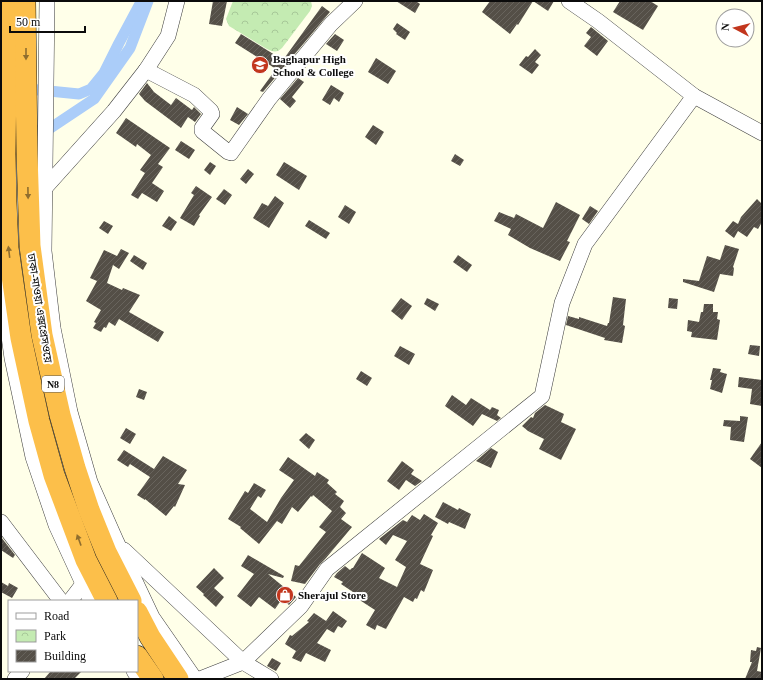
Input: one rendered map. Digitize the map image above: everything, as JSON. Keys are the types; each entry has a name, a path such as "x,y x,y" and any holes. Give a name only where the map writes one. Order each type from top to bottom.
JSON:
{"highway":[{"name":"ঢাকা-মাওয়া এক্সপ্রেসওয়ে","path":"11,2 27,154 30,246 42,334 52,380 75,468 89,510 111,564 130,600"},
{"name":"ঢাকা-মাওয়া এক্সপ্রেসওয়ে","path":"11,2 5,154 8,248 21,338 31,385 54,475 86,560 106,600"},
{"path":"138,614 150,637 178,679"},
{"path":"138,657 153,679"}],"street":[{"path":"47,1 44,251 54,328 70,412 90,482 117,544 152,617 195,679"},
{"path":"44,189 114,112 146,70 168,36 176,1"},
{"path":"146,70 194,95 211,111 212,114 202,128 202,131 231,153 270,99 331,24 355,1"},
{"path":"568,1 598,21 694,96 762,133"},
{"path":"200,679 243,662 301,606 327,568 542,396 562,303 585,244 694,96"},
{"path":"1,279 12,358 33,457 56,525 91,600"},
{"path":"1,522 60,600"},
{"path":"117,544 243,662 271,679"},
{"path":"71,600 83,584"}],"green space":[{"path":"233,1 311,1 312,6 310,11 282,48 275,52 267,49 229,26 226,19"}],"building":[{"path":"213,1 227,1 222,26 209,24"},
{"path":"396,1 416,1 420,4 415,13"},
{"path":"490,1 533,1 518,25 517,24 510,34 482,12"},
{"path":"533,1 554,1 548,11"},
{"path":"620,1 650,1 658,6 643,30 613,12"},
{"path":"322,6 330,12 263,92 260,91 276,69 235,43 241,34 283,60"},
{"path":"397,23 410,32 405,40 396,34 397,33 393,29"},
{"path":"591,27 608,41 597,56 584,46 591,37 586,33"},
{"path":"335,34 344,40 337,51 326,44"},
{"path":"535,49 541,55 535,62 539,65 532,74 519,65 526,56 528,57"},
{"path":"376,58 396,71 388,84 368,72"},
{"path":"298,78 304,82 292,97 296,101 290,108 280,99"},
{"path":"147,83 154,92 171,105 176,98 192,110 194,107 201,114 195,122 188,117 181,128 145,101 139,94"},
{"path":"331,85 344,93 339,102 334,98 330,105 322,100"},
{"path":"237,107 248,114 239,125 230,120"},
{"path":"126,118 170,148 158,164 163,167 152,183 164,191 157,202 142,193 138,199 131,195 145,173 140,170 151,155 137,144 136,147 116,133"},
{"path":"373,125 384,132 376,145 365,137"},
{"path":"181,141 195,150 189,159 175,150"},
{"path":"455,154 464,160 460,166 451,161"},
{"path":"210,162 216,166 210,175 204,170"},
{"path":"284,162 307,176 299,190 276,175"},
{"path":"248,169 254,174 246,184 240,179"},
{"path":"196,186 212,197 199,215 200,216 194,226 180,218 194,195 191,193"},
{"path":"224,189 232,195 225,205 216,199"},
{"path":"275,196 284,203 269,228 253,218 262,203 268,206"},
{"path":"757,199 762,204 762,222 758,229 754,227 747,237 738,231 734,238 725,231 733,221 738,224 741,217"},
{"path":"556,202 580,215 567,241 570,242 560,261 530,248 508,235 511,229 494,221 499,212 514,218 516,214 543,228"},
{"path":"345,205 356,212 349,224 338,217"},
{"path":"590,206 598,211 589,224 582,219"},
{"path":"169,216 177,222 171,231 162,226"},
{"path":"309,220 330,233 326,239 305,226"},
{"path":"104,221 113,226 108,234 99,228"},
{"path":"725,245 739,249 733,267 733,276 720,274 714,292 683,282 683,279 699,281 707,256 720,260"},
{"path":"121,249 129,253 119,269 113,265 107,283 122,290 123,288 140,295 129,312 164,332 158,342 119,319 115,326 109,322 106,328 104,327 101,332 93,328 96,323 94,322 101,310 86,301 97,281 90,278 104,250 117,256"},
{"path":"134,255 147,263 143,270 130,261"},
{"path":"458,255 472,265 467,272 453,262"},
{"path":"613,297 626,299 623,325 625,326 622,343 604,340 605,338 566,325 568,316 579,319 579,317 607,326 609,323"},
{"path":"401,298 412,306 402,320 391,311"},
{"path":"427,298 439,304 435,311 424,304"},
{"path":"669,298 678,299 677,309 668,308"},
{"path":"704,304 713,304 713,312 718,312 717,319 720,320 717,340 691,337 692,332 687,331 688,320 699,322"},
{"path":"750,345 760,346 759,356 748,354"},
{"path":"400,346 415,354 409,365 394,356"},
{"path":"713,368 721,369 720,372 727,374 722,393 710,389 712,380 710,380"},
{"path":"361,371 372,378 367,386 356,379"},
{"path":"739,377 762,380 762,406 750,404 752,389 738,387"},
{"path":"139,389 147,392 144,400 136,397"},
{"path":"452,395 466,405 471,398 490,410 492,407 499,410 497,415 501,418 497,421 482,414 473,426 445,406"},
{"path":"545,405 564,414 561,422 576,429 561,460 539,449 544,439 528,431 522,426 531,417 533,418 535,413"},
{"path":"740,416 748,417 744,442 730,440 731,427 723,426 724,420 740,421"},
{"path":"126,428 136,434 130,444 120,438"},
{"path":"306,433 315,440 309,449 299,440"},
{"path":"762,442 762,468 750,459"},
{"path":"491,448 498,452 491,468 476,461"},
{"path":"124,450 154,469 163,456 187,470 178,484 185,485 175,507 174,506 166,516 145,499 137,495 150,477 130,464 128,467 117,460"},
{"path":"288,457 315,476 317,472 329,480 327,483 337,492 335,494 344,501 340,507 346,513 341,519 352,527 305,584 291,581 295,565 299,566 326,532 319,527 332,511 313,495 298,512 292,507 282,524 277,521 259,544 240,528 241,527 228,519 245,491 248,493 254,483 266,490 261,498 258,496 250,509 267,522 281,498 294,480 279,470"},
{"path":"402,461 414,470 411,474 422,481 415,486 406,480 399,490 387,481"},
{"path":"443,502 458,510 459,508 471,514 465,529 449,522 448,524 435,517"},
{"path":"424,514 438,523 431,535 433,536 420,564 433,570 424,592 421,590 417,599 415,598 413,602 404,597 386,629 377,625 375,630 366,625 375,610 358,599 359,596 341,584 343,582 334,577 345,566 350,570 353,568 362,553 385,568 379,578 397,587 406,567 395,560 407,541 393,535 386,545 379,539 403,520 407,522 412,515 420,520"},
{"path":"1,537 15,555 13,558 1,550"},
{"path":"248,555 284,576 283,578 268,574 296,597 289,605 282,599 275,609 259,597 251,607 237,596 254,574 241,566"},
{"path":"214,568 224,578 214,588 224,597 216,607 196,587"},
{"path":"1,582 8,586 9,583 18,588 12,598 1,592"},
{"path":"333,611 347,621 342,628 338,626 334,633 327,629 317,643 331,650 325,662 306,653 301,662 292,658 296,651 285,644 290,635 292,636 309,622 307,621 314,613 326,621"},
{"path":"757,647 761,648 757,671 762,672 762,679 745,679 752,662 750,662 751,650 756,651"},
{"path":"272,658 281,663 276,671 267,666"},
{"path":"50,672 81,672 74,679 44,679"}],"waterway":[{"path":"22,132 49,129 94,99 130,48 148,1"},
{"path":"23,85 29,89 79,94 91,89 104,73 141,2"}],"place":[{"name":"Baghapur High School & College","path":"260,65"},
{"name":"Sherajul Store","path":"285,595"}]}
